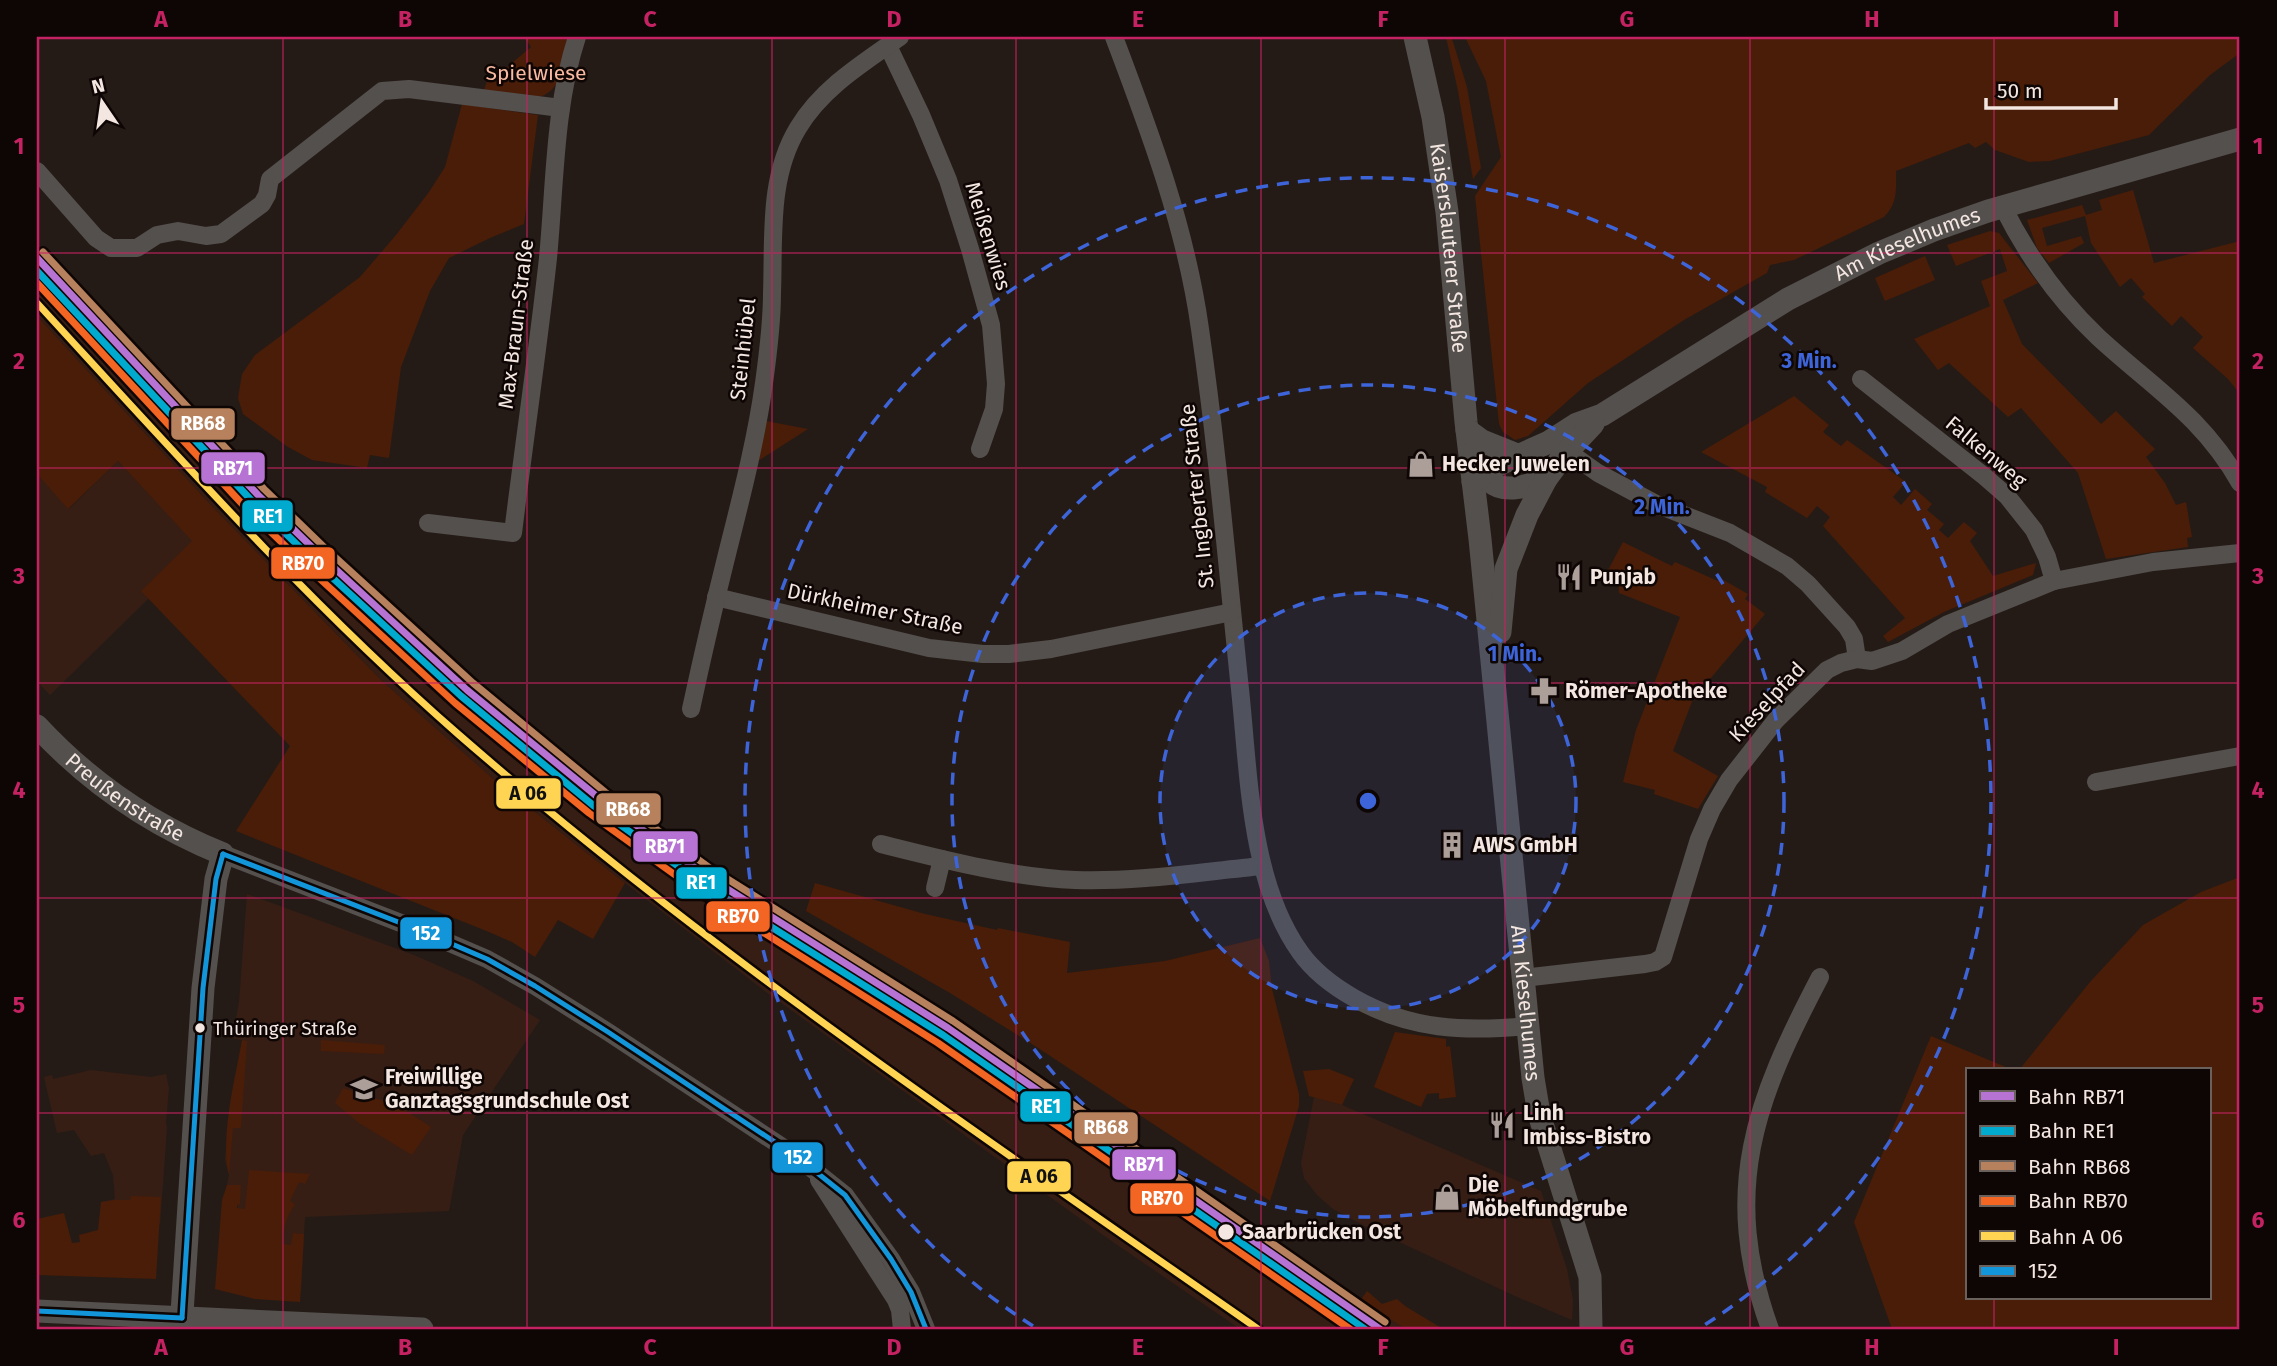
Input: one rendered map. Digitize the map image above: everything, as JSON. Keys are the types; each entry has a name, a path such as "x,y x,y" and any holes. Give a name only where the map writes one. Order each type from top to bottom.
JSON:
{"street":[{"name":"Max-Braun-Straße","path":"428,523 513,533 547,262 561,108 571,53 577,37"},
{"name":"St. Ingberter Straße","path":"1114,37 1171,198 1194,290 1214,435 1250,784 1262,866 1275,908 1285,929 1312,967 1341,991 1370,1008 1398,1019 1441,1027 1528,1026"},
{"name":"Kaiserslauterer Straße","path":"1415,37 1433,117 1447,212 1467,430 1475,472"},
{"name":"Meißenwies","path":"894,41 967,236 990,325 996,384 994,409 980,449"},
{"name":"Steinhübel","path":"691,709 748,470 764,384 772,296 777,189 785,156 797,128 813,107 832,88 894,41"},
{"path":"37,171 96,238 111,248 137,248 157,234 178,231 206,236 221,234 262,204 270,179 382,92 409,89 561,108"},
{"name":"Am Kieselhumes","path":"1591,1329 1590,1277 1539,1114 1523,978 1475,472 1549,442 1577,424 1602,415 1788,299 1879,253 1934,230 2003,207 2240,139"},
{"path":"2003,207 2030,255 2077,314 2098,337 2206,432 2240,483"},
{"name":"Falkenweg","path":"1861,379 2007,496 2034,530 2047,557 2054,581"},
{"name":"Am Kieselhumes","path":"1493,669 1500,645 1506,569 1527,514 1546,479 1567,451 1602,415"},
{"path":"1467,430 1482,441 1517,455"},
{"path":"1567,451 1598,473 1656,504 1730,533 1787,566 1808,584 1847,627 1854,639 1857,659"},
{"path":"1475,472 1492,484 1502,487 1528,485 1546,479"},
{"name":"Kieselpfad","path":"1523,978 1645,964 1663,957 1699,839 1729,780 1776,720 1827,670 1841,663 1857,659 1872,661 1902,651 1948,624 2054,581 2153,562 2240,553"},
{"name":"Dürkheimer Straße","path":"716,597 929,648 984,654 1051,649 1232,612"},
{"name":"Preußenstraße","path":"37,726 77,767 127,803 182,836 223,854"},
{"path":"2096,782 2240,756"},
{"path":"881,844 1026,875 1075,880 1165,877 1262,866"},
{"path":"182,1324 202,1001 216,879 223,854 487,959 621,1040 796,1156 845,1195 911,1292 926,1329"},
{"path":"936,888 942,859"},
{"path":"1770,1329 1748,1243 1746,1177 1759,1116 1780,1056 1820,977"},
{"path":"813,1171 896,1300 902,1329"},
{"path":"37,1311 182,1324 422,1329"}],"shaded area":[{"path":"37,244 187,417 373,597 521,729 679,840 741,900 959,1020 1248,1226 1406,1329 1240,1329 1100,1233 766,992 498,783 381,680 210,504 37,316"},
{"path":"118,461 193,541 142,591 149,598 50,695 37,681 37,474 69,509"},
{"name":"Freiwillige Ganztagsgrundschule Ost","path":"247,894 414,955 473,981 540,1020 463,1135 449,1211 305,1217 301,1293 234,1281 239,1185 227,1185 229,1175 225,1160 242,1040 232,1038 239,1003"},
{"path":"91,1070 151,1077 166,1074 169,1088 160,1224 101,1202 115,1199 113,1175 104,1153 91,1156 74,1130 57,1133 44,1077 52,1075 53,1079"},
{"path":"1314,1097 1342,1105 1541,1191 1567,1269 1573,1300 1572,1320 1515,1296 1333,1209 1317,1195 1304,1178 1301,1163"}],"green space":[{"name":"Spielwiese","path":"524,37 569,37 562,72 554,88 539,97 484,90 487,81 531,47"},
{"path":"1446,37 1451,37 1467,87 1481,168 1473,179 1458,91"},
{"path":"1465,37 2240,37 2240,53 2210,75 2149,135 2050,161 2029,162 1995,150 1986,142 1975,148 1969,143 1896,171 1894,201 1884,217 1794,260 1770,265 1767,273 1684,320 1588,383 1528,436 1515,440 1503,432 1499,424 1475,196 1501,157 1486,81"},
{"path":"462,104 538,115 524,224 449,258 430,291 401,367 389,458 370,455 367,468 312,460 288,447 243,414 238,398 242,374 255,355 360,277 396,235 445,167"},
{"path":"2133,190 2154,263 2240,241 2240,394 2228,379 2193,348 2203,337 2181,316 2172,326 2142,297 2145,294 2131,278 2120,287 2091,243 2085,216 2042,228 2047,246 2081,236 2084,243 2049,263 2037,248 2027,220 2082,205 2086,215 2102,210 2099,200"},
{"path":"1990,231 1999,233 2038,283 2003,300 2022,344 2101,424 2116,411 2155,449 2146,457 2165,483 2176,505 2186,502 2192,537 2187,538 2188,547 2106,559 2078,473 2021,408 2008,417 1949,363 1938,370 1914,339 1990,306 1981,281 2007,271 2000,249 1956,266 1947,245"},
{"path":"1925,256 1935,280 1885,301 1875,278"},
{"path":"37,316 210,504 381,680 498,783 625,883 593,939 558,920 535,957 512,942 489,932 236,831 290,746 141,591 192,541 118,461 68,509 37,474"},
{"path":"1794,396 1829,425 1823,432 1841,446 1847,440 1906,482 1893,497 1901,505 1915,489 1932,504 1927,510 1944,524 1939,530 1948,538 1964,522 1977,533 1970,541 1993,576 2036,563 2033,575 1944,612 1888,642 1883,636 1905,618 1823,526 1830,517 1817,506 1807,518 1765,492 1767,487 1701,452"},
{"path":"766,421 808,429 758,461"},
{"path":"1623,542 1672,566 1675,562 1718,581 1720,578 1748,594 1745,599 1765,614 1693,699 1673,751 1718,776 1698,809 1654,794 1655,790 1623,782 1636,730 1680,617 1619,593 1618,579 1606,574"},
{"path":"2240,877 2240,1329 1892,1329 1854,1222 1931,1036 2008,1068 1966,1068 1966,1300 2210,1300 2210,1068 2021,1068 2090,982 2143,925 2201,892"},
{"path":"815,883 925,914 1070,942 1067,973 1165,961 1260,938 1269,961 1272,989 1299,1094 1299,1106 1270,1201 1032,1044 950,993 806,911"},
{"path":"1395,1032 1446,1039 1446,1047 1450,1046 1456,1097 1439,1099 1439,1093 1427,1094 1421,1107 1374,1087"},
{"path":"242,1040 247,1041 241,1128 233,1128 229,1175 227,1126"},
{"path":"321,1040 385,1045 384,1054 321,1051"},
{"path":"1329,1069 1354,1079 1342,1105 1309,1096 1303,1071"},
{"path":"343,1088 397,1105 431,1127 412,1155 359,1123 335,1103"},
{"path":"249,1170 310,1174 305,1184 299,1182 290,1201 295,1204 289,1214 283,1238 283,1244 291,1245 293,1233 304,1234 300,1302 255,1299 215,1289 222,1200 227,1185 241,1185 240,1204 237,1208 245,1209"},
{"path":"131,1196 161,1197 156,1279 37,1275 37,1219 64,1213 72,1243 80,1242 79,1235 98,1230 101,1202 130,1200"},
{"path":"1367,1291 1382,1304 1397,1299 1443,1329 1406,1329 1360,1301"}],"rail line":[{"name":"RB68","path":"43,252 264,489 324,547 473,683 605,792 710,868 953,1021 1385,1322"},
{"name":"RB71","path":"37,258 258,495 318,553 467,690 600,799 705,875 948,1028 1380,1329"},
{"name":"RE1","path":"37,271 252,501 312,559 461,696 594,806 700,882 943,1035 1365,1329"},
{"name":"RB70","path":"37,283 245,507 306,566 455,703 589,813 696,890 938,1043 1350,1329"}],"transit line":[{"path":"37,303 294,579 402,684 553,815 651,893 850,1042 1258,1329"},
{"name":"152","path":"223,854 487,959 608,1032 796,1156 845,1195 911,1292 926,1329"},
{"name":"152","path":"182,1318 203,988 216,879 223,854"},
{"name":"152","path":"37,1311 182,1318"}],"place":[{"name":"Hecker Juwelen","path":"1421,464"},
{"name":"Punjab","path":"1569,577"},
{"name":"Römer-Apotheke","path":"1544,691"},
{"name":"AWS GmbH","path":"1452,845"},
{"name":"Thüringer Straße","path":"200,1028"},
{"name":"Freiwillige Ganztagsgrundschule Ost","path":"364,1089"},
{"name":"Linh Imbiss-Bistro","path":"1502,1125"},
{"name":"Die Möbelfundgrube","path":"1447,1197"},
{"name":"Saarbrücken Ost","path":"1226,1232"}]}
